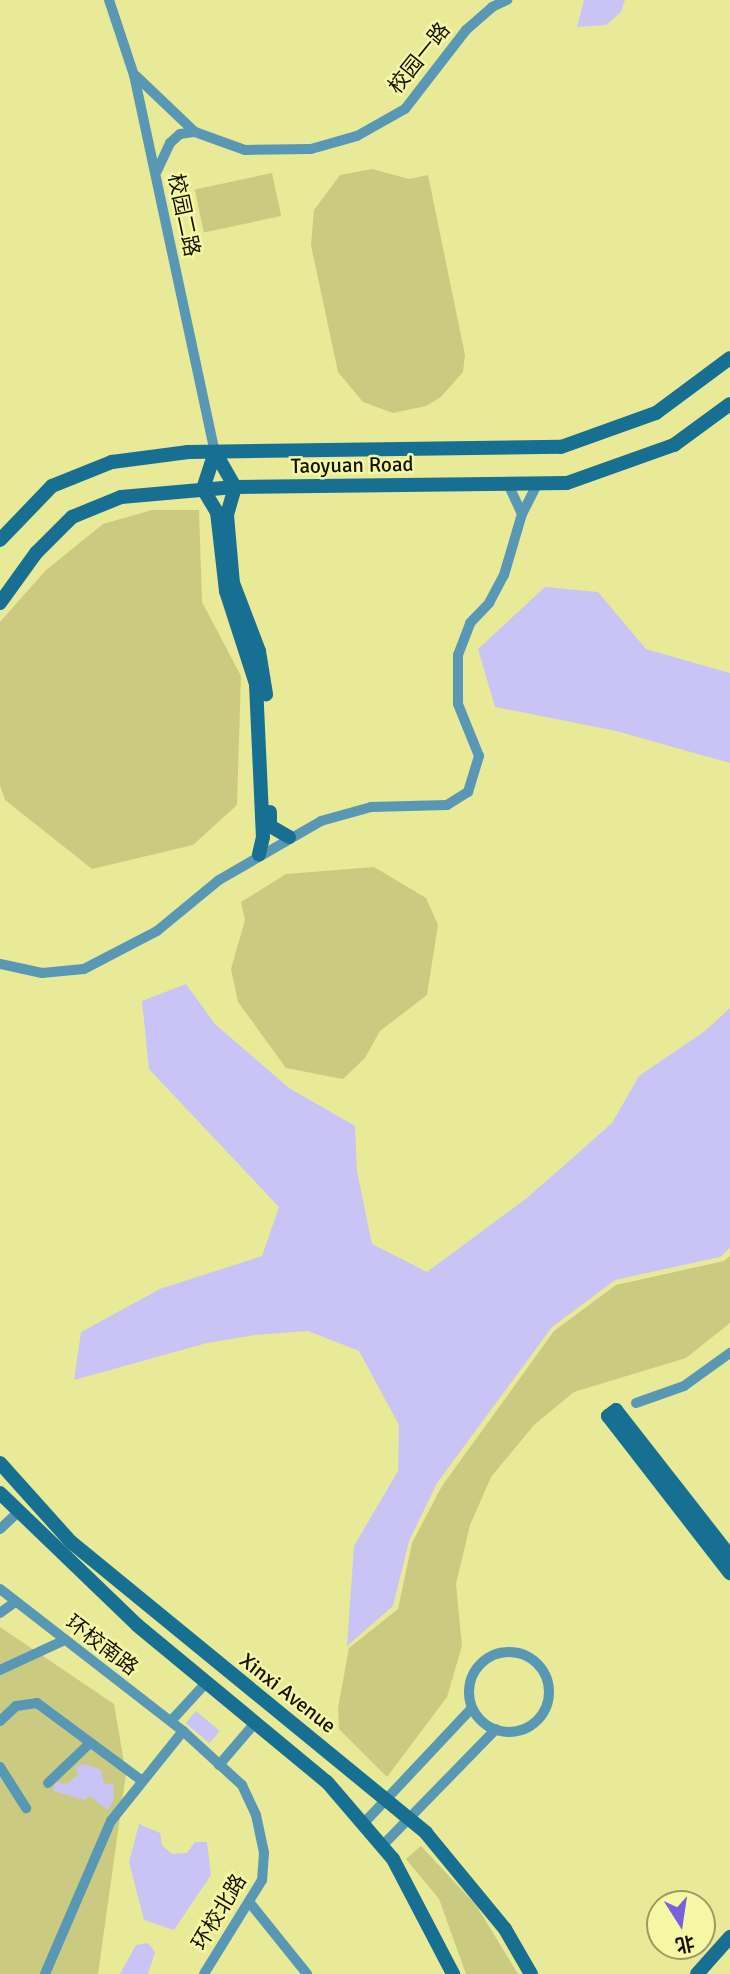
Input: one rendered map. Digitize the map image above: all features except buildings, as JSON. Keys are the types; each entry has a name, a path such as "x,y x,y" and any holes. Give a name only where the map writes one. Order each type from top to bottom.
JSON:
{"main road":[{"name":"Taoyuan Road","path":"0,540 51,486 112,462 215,452 561,447 656,413 730,358"},
{"name":"Taoyuan Road","path":"0,603 36,553 72,517 121,498 235,487 566,483 674,445 730,404"},
{"path":"215,452 235,487 227,515 233,583 264,669 270,826 289,837"},
{"path":"215,452 203,489 216,512 226,591 256,684 263,838 260,855"},
{"path":"730,1556 612,1413 730,1573"},
{"name":"Xinxi Avenue","path":"0,1463 71,1542 110,1576 409,1818 505,1929 531,1974"},
{"name":"Xinxi Avenue","path":"0,1493 128,1617 327,1782 382,1846 453,1974"},
{"path":"697,1974 730,1937"}],"street":[{"path":"109,0 134,75 195,132"},
{"name":"校园一路","path":"195,132 245,150 274,153 311,149 357,136 405,109 467,30 492,7 507,0"},
{"name":"校园二路","path":"134,75 215,452"},
{"path":"156,176 170,143 180,134 195,132"},
{"path":"508,484 522,514"},
{"path":"0,964 42,973 84,969 157,931 219,880 289,837 344,813 390,806 447,805 468,792 478,772 479,756 458,704 458,654 470,623 489,603 504,575 522,514 537,484"},
{"path":"636,1403 684,1386 730,1353"},
{"path":"0,1529 18,1512"},
{"name":"环校南路","path":"0,1589 14,1603 183,1731"},
{"path":"0,1613 14,1603"},
{"path":"0,1670 65,1640"},
{"path":"509,1652 535,1661 547,1678 547,1705 529,1726 516,1731 496,1729 472,1708 470,1681 483,1661 509,1652"},
{"path":"171,1721 206,1683"},
{"path":"0,1721 16,1706 37,1703 141,1780"},
{"path":"363,1825 472,1708"},
{"path":"219,1765 255,1723"},
{"path":"382,1846 496,1729"},
{"path":"45,1974 111,1821 141,1780 183,1731"},
{"name":"环校北路","path":"183,1731 242,1785 256,1815 264,1853 262,1881 204,1974"},
{"path":"48,1783 90,1743"},
{"path":"0,1767 26,1808"},
{"path":"250,1903 307,1974"}],"green space":[{"path":"372,169 409,179 428,175 465,355 463,372 441,397 426,406 393,413 363,402 338,372 311,245 314,210 340,175"},
{"path":"272,173 281,216 204,232 195,189"},
{"path":"152,510 199,510 202,602 241,676 237,805 193,845 92,869 5,800 0,785 0,622 45,571 103,524"},
{"path":"374,867 426,898 438,925 427,995 380,1031 365,1058 343,1079 286,1068 238,1002 231,969 245,920 241,902 286,874"},
{"path":"730,1256 730,1323 686,1358 574,1392 534,1425 491,1477 470,1525 456,1584 462,1646 447,1697 387,1777 339,1729 338,1708 349,1648 398,1609 412,1543 442,1486 554,1331 616,1285 724,1261"},
{"path":"0,1627 114,1704 126,1774 98,1974 0,1974"},
{"path":"421,1846 476,1905 518,1974 466,1974 439,1899 406,1859"}],"shaded area":[{"path":"584,0 625,0 621,12 606,25 577,27"},
{"path":"545,587 598,592 646,649 730,673 730,763 616,731 495,707 478,649"},
{"path":"186,984 215,1024 289,1088 355,1126 357,1171 372,1244 427,1272 527,1198 612,1123 639,1076 705,1031 730,1008 730,1248 720,1257 615,1280 552,1327 437,1483 409,1541 393,1606 347,1646 354,1546 398,1471 399,1425 359,1351 308,1331 255,1335 207,1343 74,1380 81,1332 160,1289 262,1256 279,1207 149,1069 142,1001"},
{"path":"196,1711 220,1731 209,1743 186,1723"},
{"path":"85,1764 101,1770 104,1784 113,1783 114,1799 108,1810 90,1796 84,1800 53,1791 55,1782 67,1784 79,1774 75,1767"},
{"path":"139,1824 160,1833 162,1845 172,1854 187,1853 195,1842 207,1842 211,1875 174,1930 144,1920 129,1862"},
{"path":"148,1943 155,1952 148,1974 120,1974 136,1945"}]}
